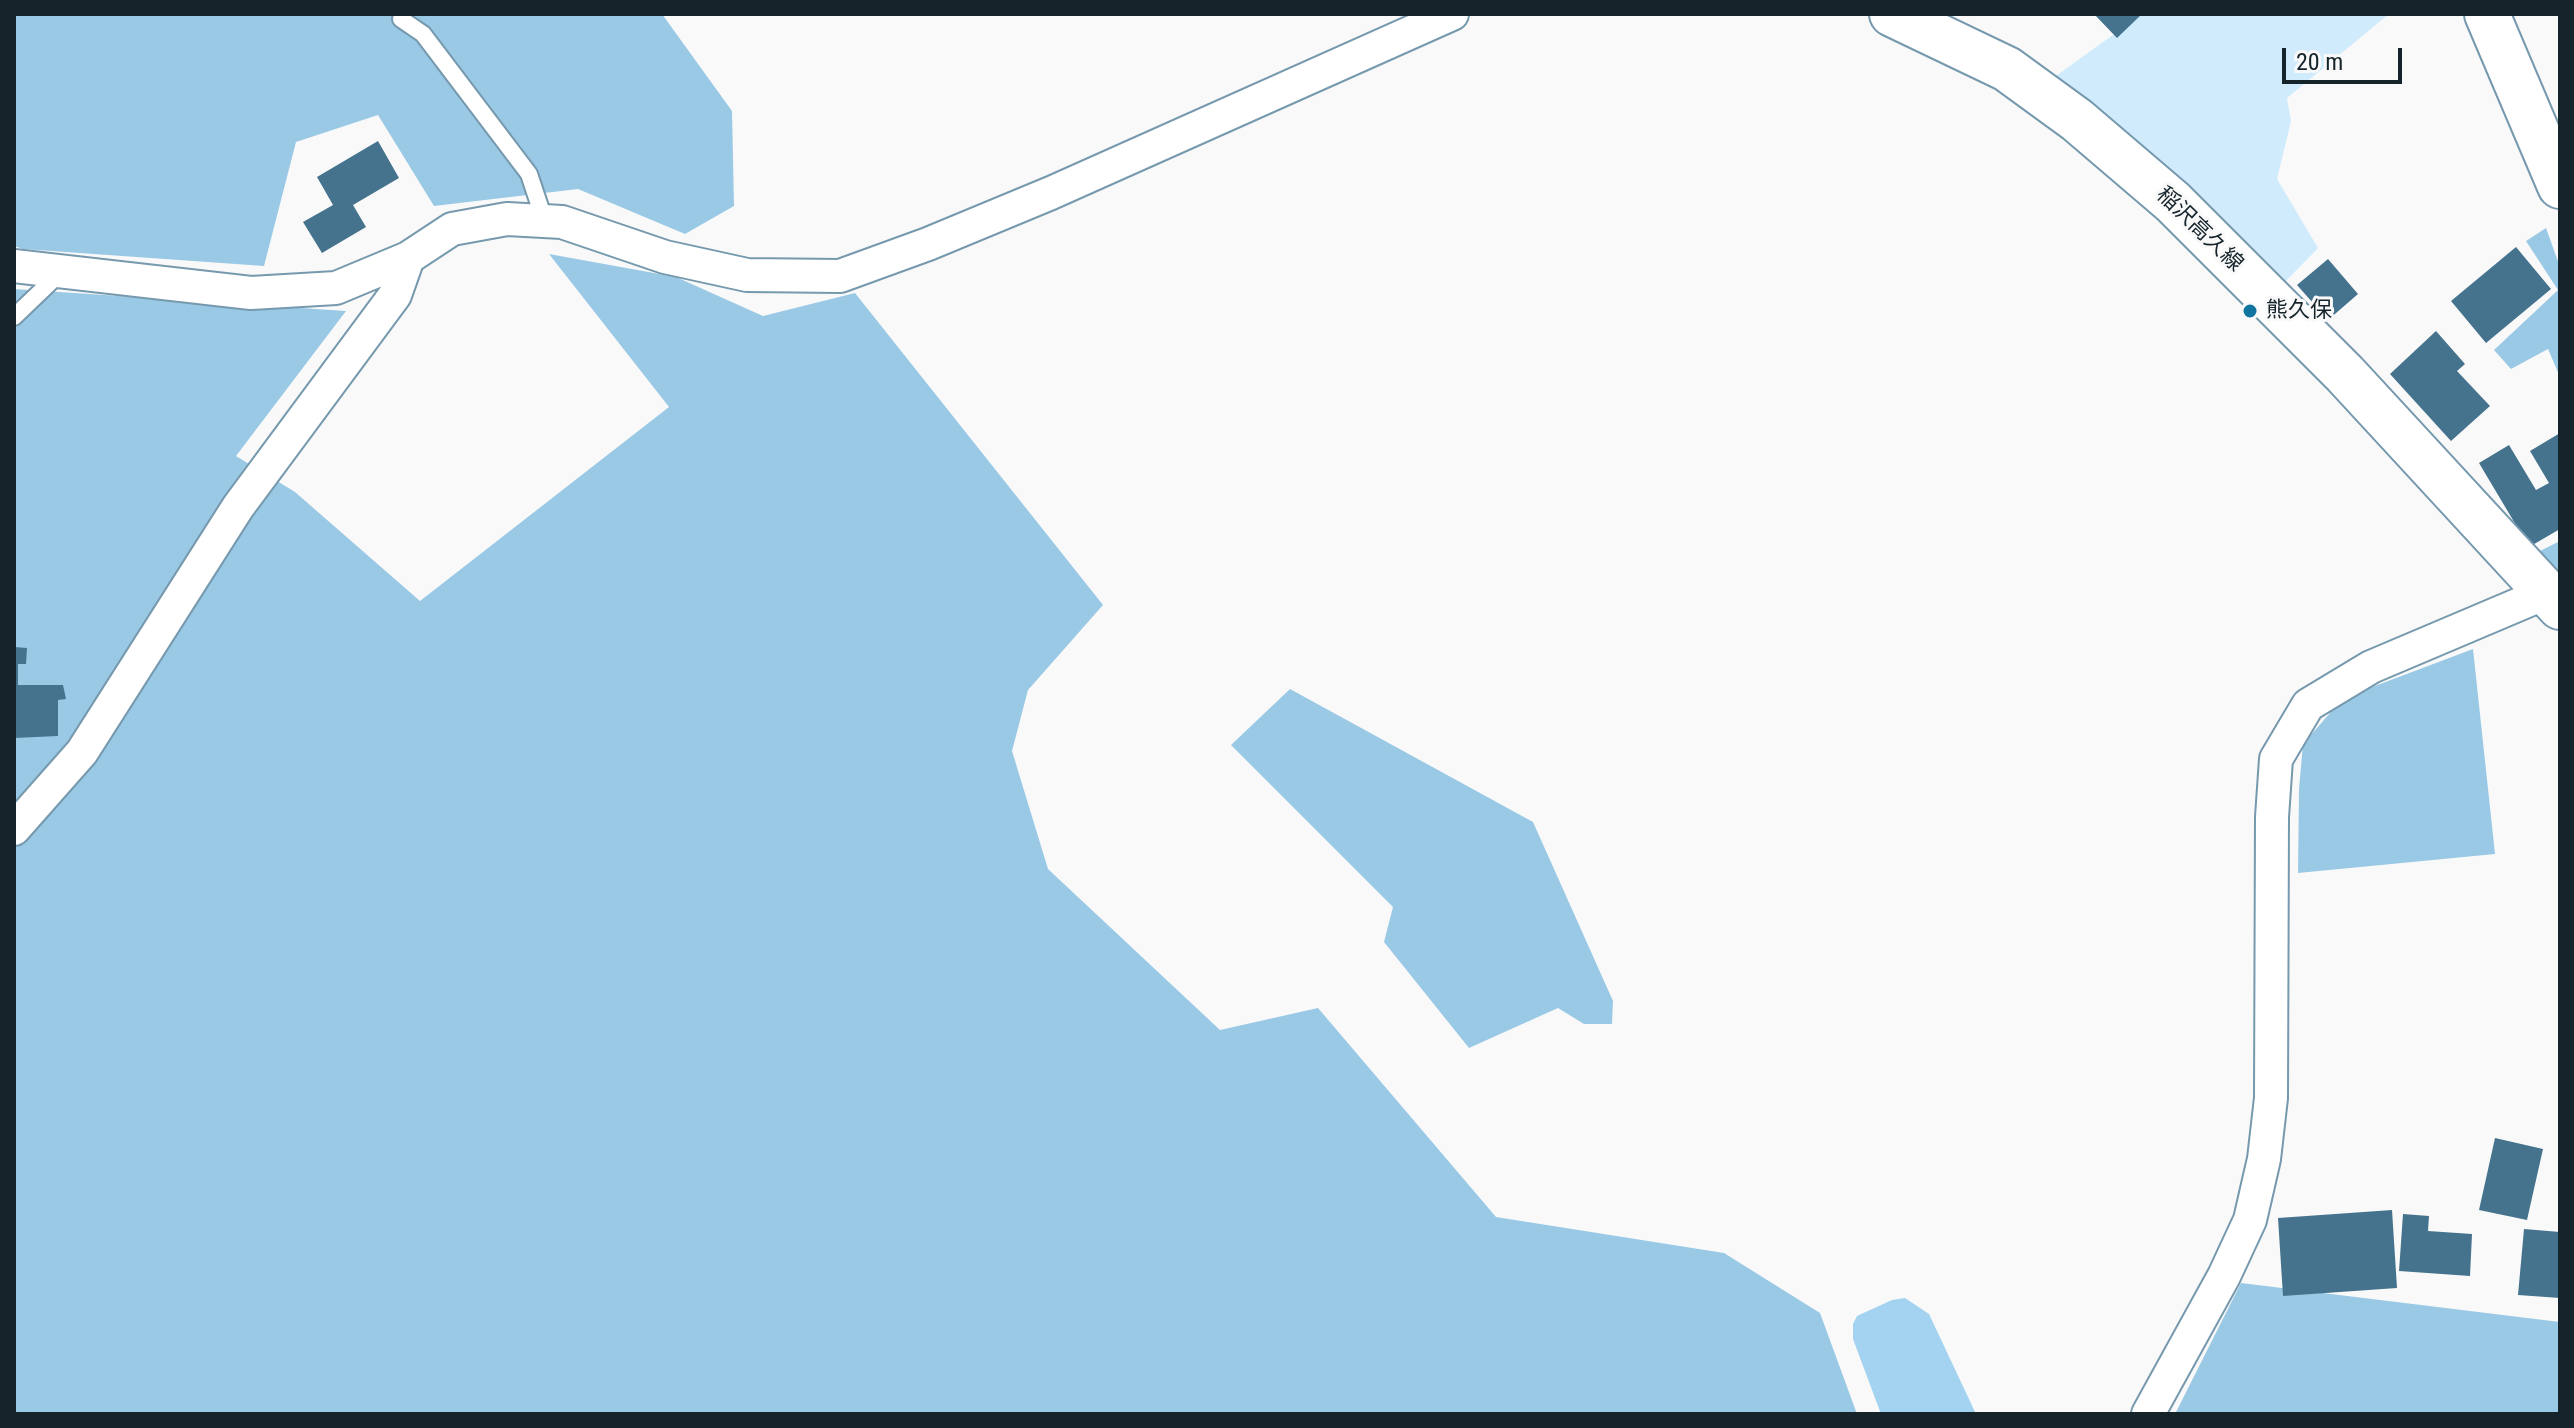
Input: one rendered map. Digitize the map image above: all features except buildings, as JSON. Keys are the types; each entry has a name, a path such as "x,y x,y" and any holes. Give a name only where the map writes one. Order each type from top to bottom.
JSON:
{"main road":[{"name":"稲沢高久線","path":"1892,14 2007,69 2077,120 2173,202 2345,374 2554,600"},
{"path":"2487,14 2560,186"}],"street":[{"path":"14,266 251,293 336,288 408,258 452,229 507,219 562,222 665,257 747,275 840,276 928,244 1051,193 1452,14"},
{"path":"14,829 82,752 238,507 395,295 408,258"},
{"path":"2148,1414 2224,1276 2250,1220 2264,1159 2271,1098 2272,817 2276,759 2308,705 2371,667 2554,600"}],"lane":[{"path":"401,19 423,34 529,174 545,222"},
{"path":"14,317 61,272"}],"shaded area":[{"path":"14,14 662,14 732,111 734,206 685,234 578,189 434,206 378,115 296,142 264,266 23,249 14,246"},
{"path":"2142,14 2389,14 2287,98 2291,121 2277,179 2318,248 2282,285 2144,150 2056,76"},
{"path":"2546,228 2560,267 2560,377 2548,349 2511,369 2494,350 2558,290 2526,241"},
{"path":"549,254 676,277 763,316 855,293 1103,605 1028,690 1012,751 1048,869 1220,1030 1318,1008 1496,1217 1724,1253 1820,1313 1857,1414 14,1414 14,289 346,311 236,456 295,492 420,601 669,407"},
{"path":"2560,541 2560,580 2536,553"},
{"path":"2473,649 2495,854 2298,873 2303,744 2343,698"},
{"path":"1290,689 1533,822 1613,1001 1612,1024 1584,1024 1558,1008 1469,1048 1384,942 1393,907 1231,745"},
{"path":"2241,1283 2560,1322 2560,1414 2175,1414"},
{"path":"1905,1298 1929,1314 1976,1414 1881,1414 1853,1339 1853,1324 1857,1316 1892,1300"}],"place":[{"name":"熊久保","path":"2250,311"}]}
